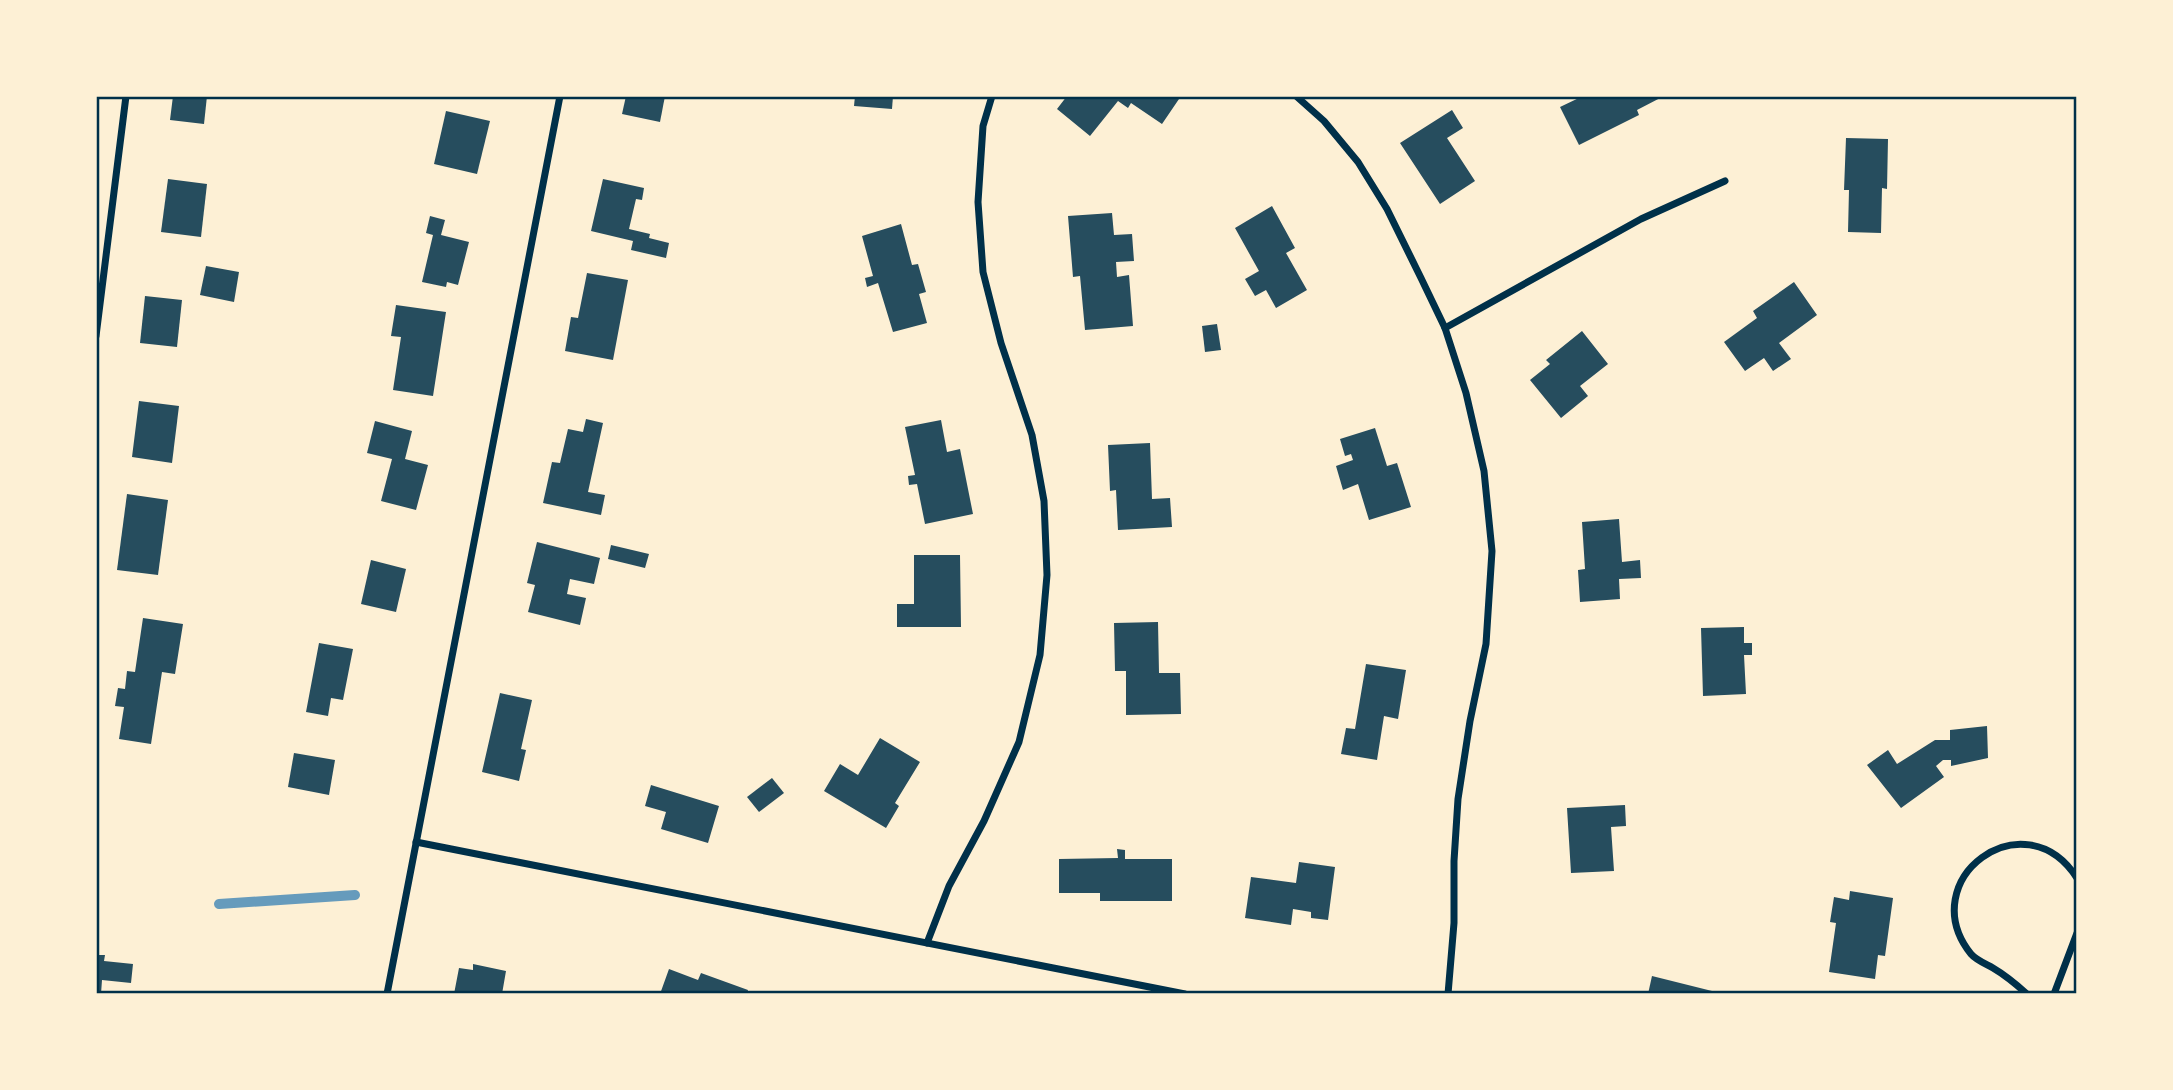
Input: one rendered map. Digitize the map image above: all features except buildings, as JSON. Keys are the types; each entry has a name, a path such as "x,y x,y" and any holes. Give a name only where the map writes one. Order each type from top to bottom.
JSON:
{"street":[{"path":"96,336 126,96"},
{"path":"387,994 560,96"},
{"path":"927,943 949,886 984,821 1019,742 1040,655 1047,575 1044,501 1032,435 1001,343 983,272 978,202 983,126 992,96"},
{"path":"1296,96 1324,121 1357,162 1387,209 1445,328 1466,393 1484,471 1492,551 1486,644 1458,799 1454,923 1448,994"},
{"path":"1445,328 1641,219 1726,181"},
{"path":"416,842 1185,994"},
{"path":"2027,994 1996,970 1972,956 1957,931 1954,901 1966,871 1983,855 2000,847 2026,844 2049,851 2069,865 2077,878"},
{"path":"2054,994 2077,933"}],"waterway":[{"path":"219,904 355,895"}]}
